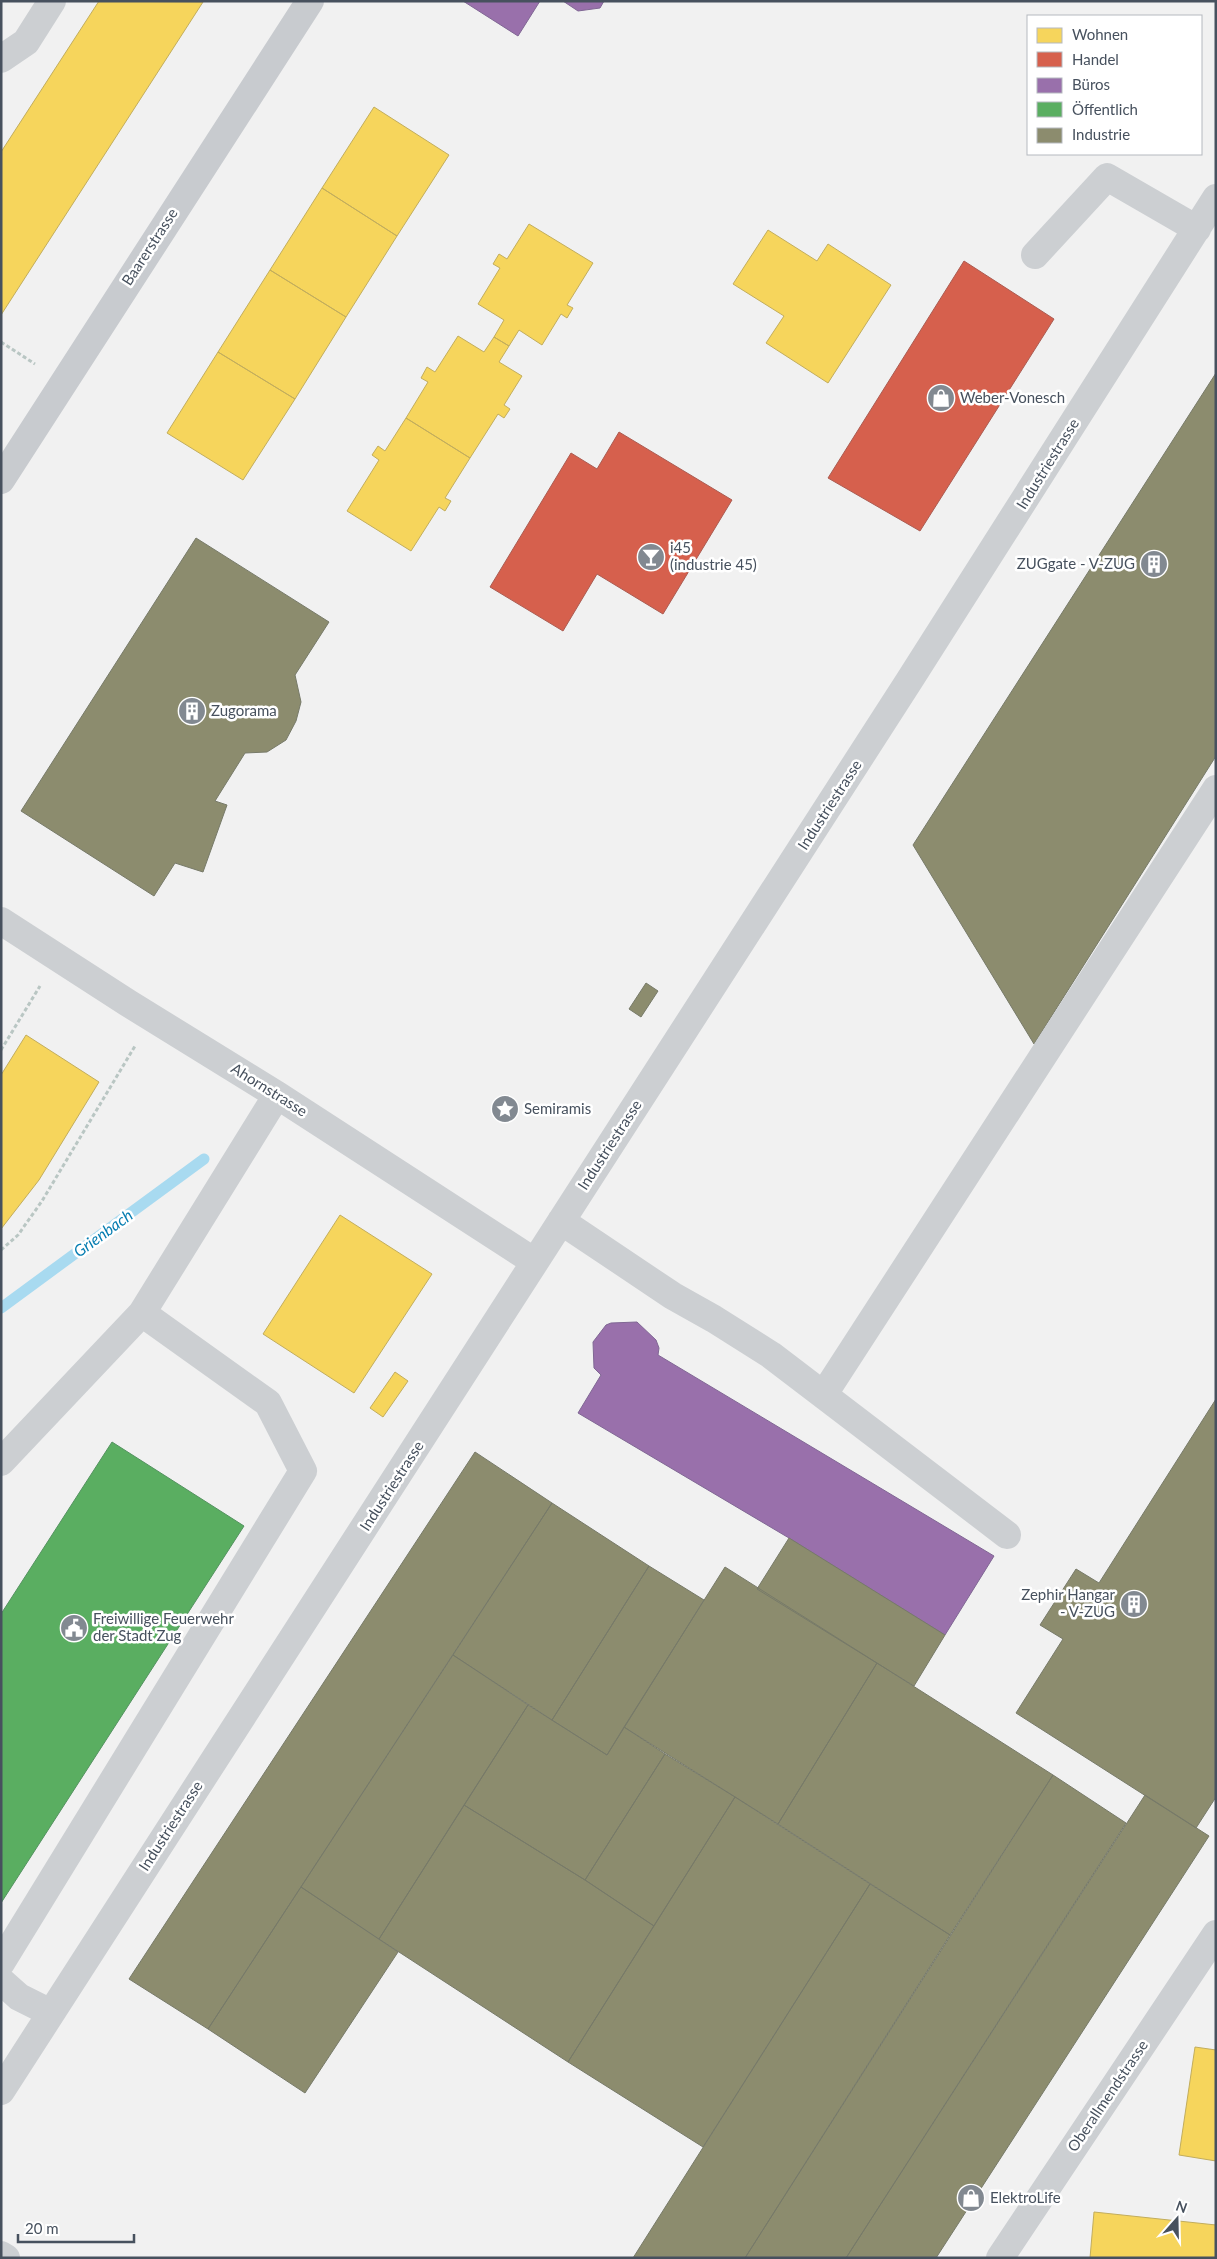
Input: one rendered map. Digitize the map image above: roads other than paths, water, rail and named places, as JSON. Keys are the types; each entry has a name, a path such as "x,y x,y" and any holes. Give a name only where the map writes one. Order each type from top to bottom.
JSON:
{"main road":[{"name":"Baarerstrasse","path":"1,480 305,8"}],"street":[{"path":"1,59 26,42 52,1"},
{"path":"1035,255 1107,177 1197,229"},
{"name":"Industriestrasse","path":"1,2091 910,681 1216,198"},
{"path":"824,1394 1216,789"},
{"name":"Ahornstrasse","path":"1,921 277,1095 535,1262"},
{"path":"1,1462 142,1313 277,1095"},
{"path":"561,1221 673,1296 771,1355 1007,1535"},
{"path":"1,1962 303,1471 268,1403 142,1313"},
{"name":"Oberallmendstrasse","path":"1000,2258 1206,1968 1216,1934"},
{"path":"1,1981 19,1997 50,2014"},
{"path":"1,2255 6,2258"}],"waterway":[{"name":"Grienbach","path":"1,1308 204,1159"}],"place":[{"name":"Weber-Vonesch","path":"941,398"},
{"name":"i45 (industrie 45)","path":"651,557"},
{"name":"ZUGgate - V-ZUG","path":"1154,564"},
{"name":"Zugorama","path":"192,711"},
{"name":"Semiramis","path":"505,1109"},
{"name":"Zephir Hangar - V-ZUG","path":"1134,1604"},
{"name":"Freiwillige Feuerwehr der Stadt Zug","path":"74,1628"},
{"name":"ElektroLife","path":"971,2198"}]}
